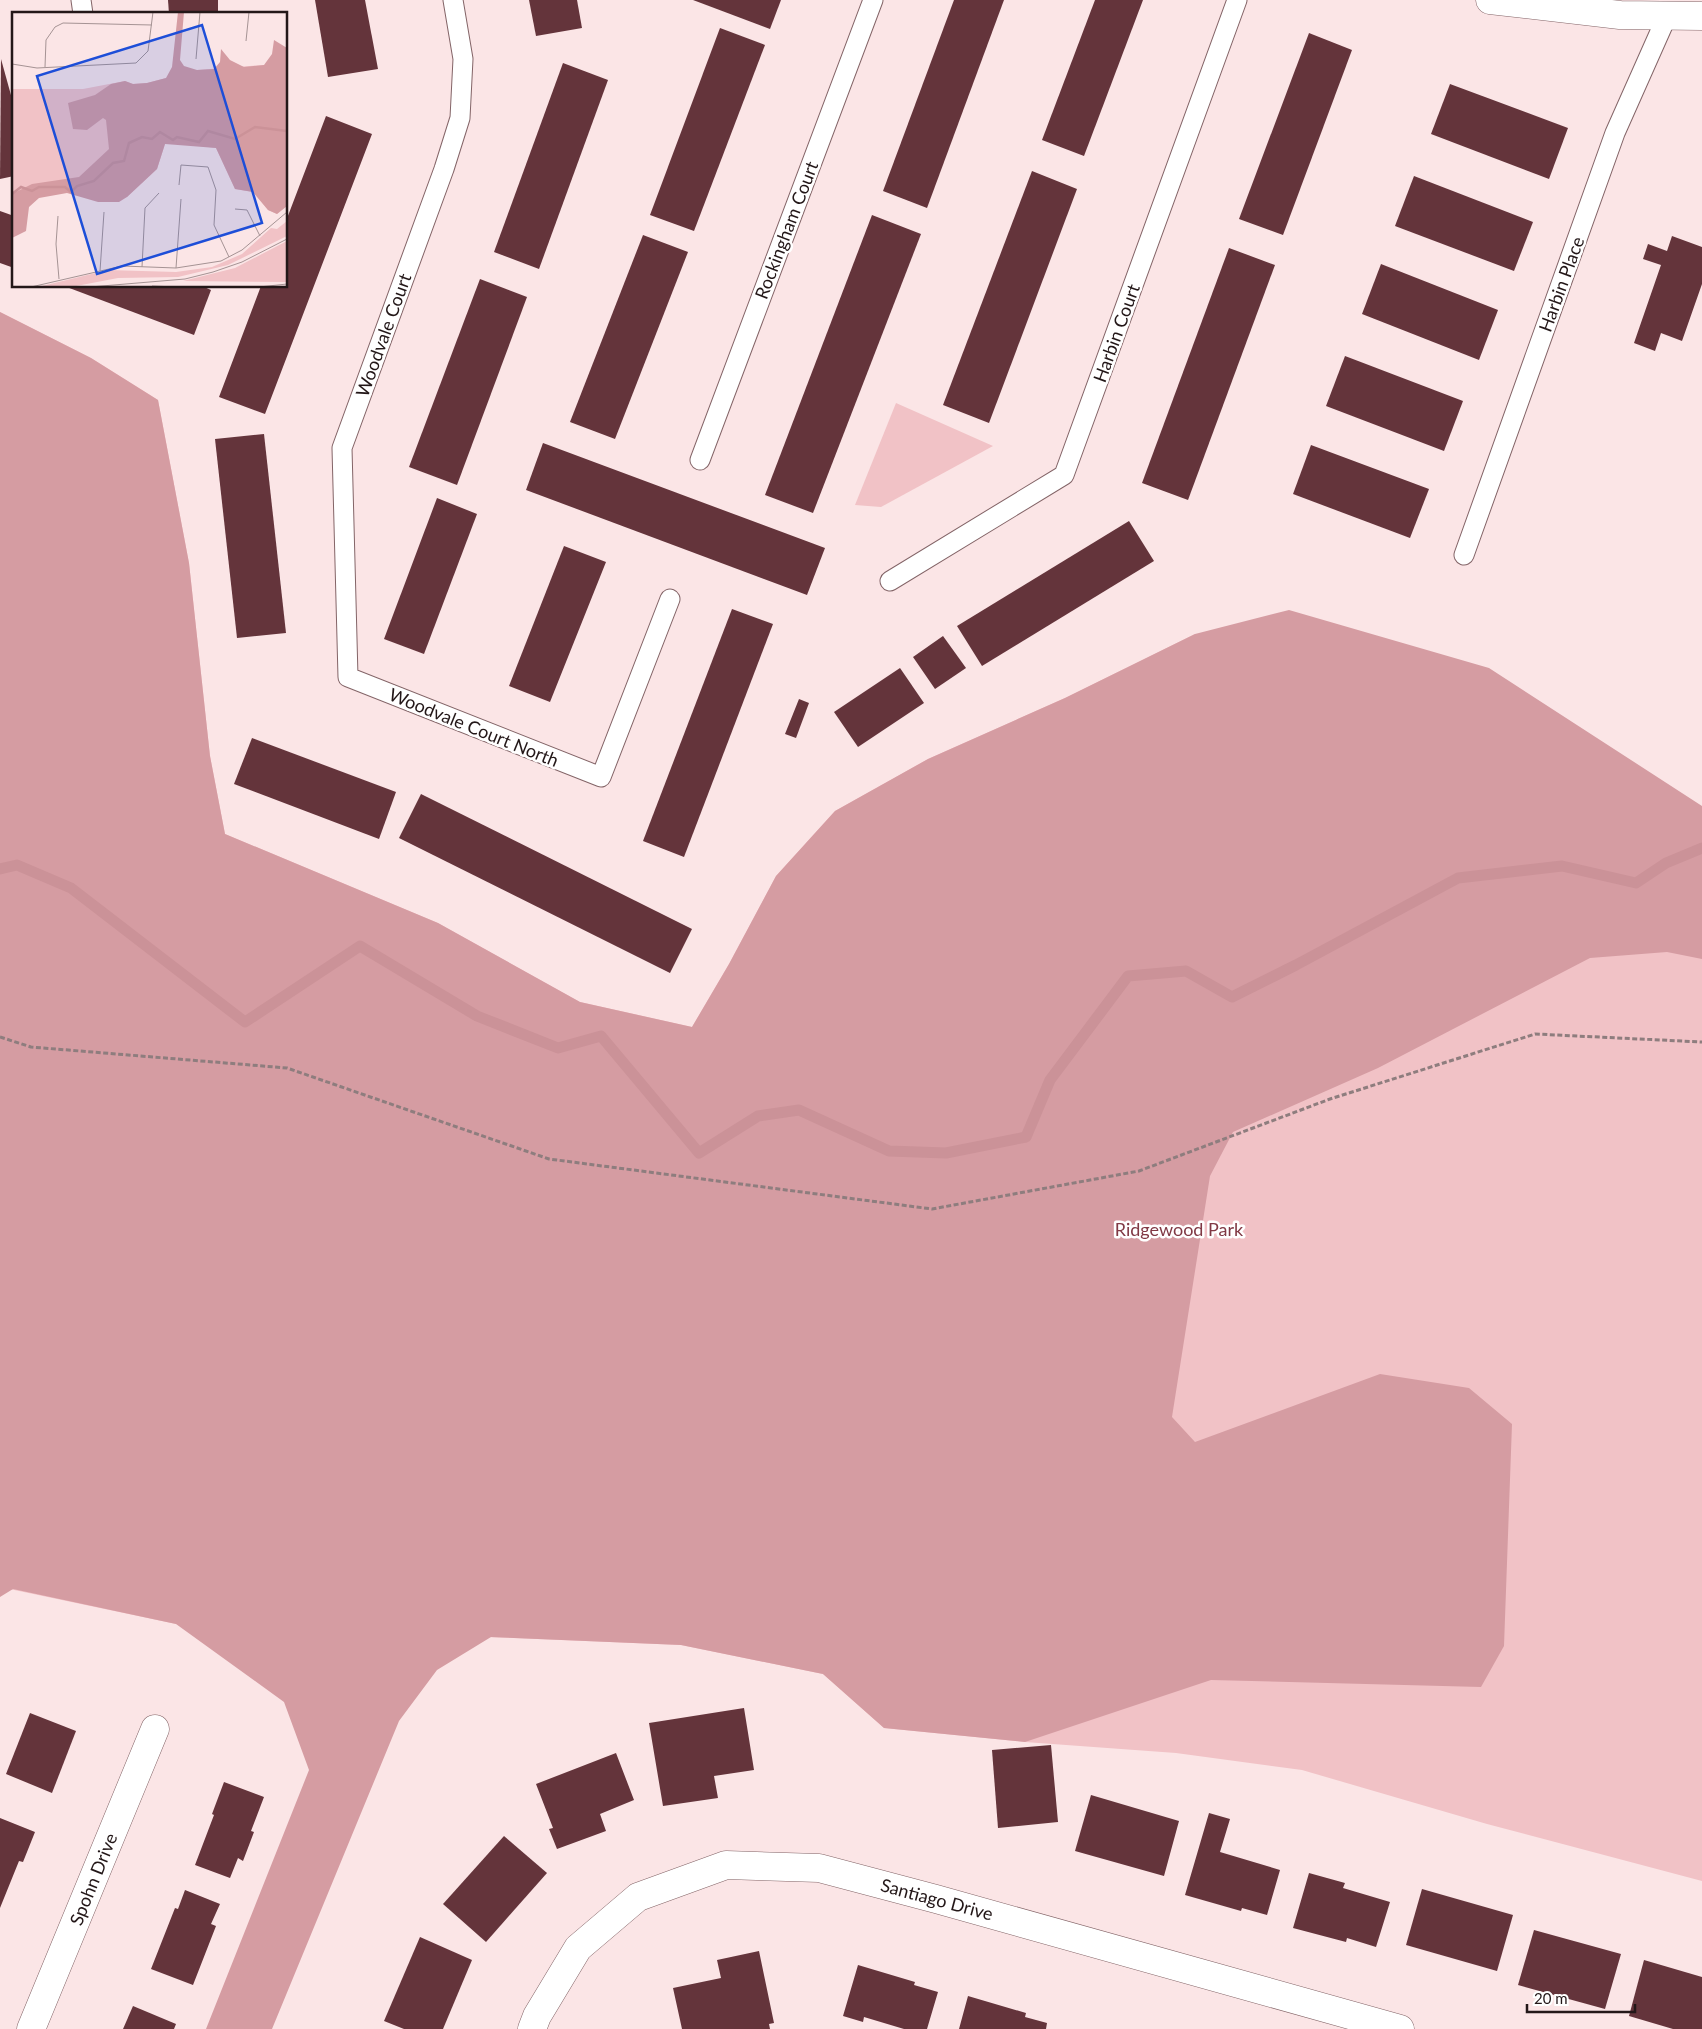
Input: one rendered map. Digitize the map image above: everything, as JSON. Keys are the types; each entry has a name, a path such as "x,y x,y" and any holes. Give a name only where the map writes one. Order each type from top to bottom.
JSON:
{"street":[{"path":"1490,0 1620,15 1702,16"},
{"name":"Spohn Drive","path":"32,2029 155,1729"},
{"name":"Santiago Drive","path":"532,2029 537,2016 578,1948 638,1897 726,1865 819,1868 945,1901 1400,2029"}],"lane":[{"name":"Woodvale Court","path":"348,677 342,448 444,169 460,118 462,59 453,0"},
{"name":"Rockingham Court","path":"700,460 872,0"},
{"name":"Harbin Court","path":"890,581 1064,475 1237,0"},
{"name":"Harbin Place","path":"1464,555 1615,133 1667,16"},
{"name":"Woodvale Court North","path":"348,677 601,777 670,600"}],"path":[{"path":"0,1037 31,1047 287,1068 549,1159 932,1209 1139,1171 1330,1099 1535,1034 1702,1042"}],"green space":[{"name":"Ridgewood Park","path":"0,312 91,358 158,400 189,563 210,756 225,834 438,923 580,1002 692,1027 729,964 776,876 835,811 928,759 1065,698 1195,634 1306,659 1702,859 1702,1881 1487,1824 1302,1770 1176,1753 1025,1742 884,1728 823,1674 681,1645 176,1624 0,1587"},
{"name":"Ridgewood Park","path":"0,312 91,358 158,400 189,563 210,756 225,834 438,923 580,1002 692,1027 729,964 776,876 835,811 928,759 1065,698 1195,634 1289,610 1489,668 1702,806 1702,959 1667,952 1590,958 1378,1068 1233,1132 1210,1176 1172,1417 1195,1442 1380,1374 1469,1388 1512,1424 1504,1646 1481,1687 1211,1680 1025,1742 884,1728 823,1674 681,1645 491,1637 437,1670 399,1721 272,2029 206,2029 309,1770 284,1702 176,1624 13,1589 0,1597"},
{"path":"896,403 993,446 881,507 855,505"}],"building":[{"path":"168,0 218,0 218,12 169,12"},
{"path":"315,0 365,0 378,69 328,77"},
{"path":"529,0 577,0 582,28 536,36"},
{"path":"693,0 781,0 770,29"},
{"path":"954,0 1004,0 927,208 883,191"},
{"path":"1095,0 1143,0 1084,156 1042,140"},
{"path":"720,28 765,45 694,231 650,215"},
{"path":"1309,33 1352,50 1283,235 1239,219"},
{"path":"1,59 12,99 12,176 0,179"},
{"path":"563,63 608,80 539,269 494,252"},
{"path":"1450,84 1568,128 1549,179 1431,134"},
{"path":"326,116 372,134 265,414 219,397 260,288 288,288 288,216"},
{"path":"1032,171 1077,189 989,423 943,405"},
{"path":"1414,176 1533,222 1514,271 1395,226"},
{"path":"0,211 12,215 12,267 0,263"},
{"path":"872,215 921,234 813,513 765,495"},
{"path":"643,235 688,252 615,439 570,422"},
{"path":"1672,236 1702,247 1702,284 1682,341 1661,333 1655,351 1634,343 1661,265 1643,259 1648,244 1667,251"},
{"path":"1229,248 1275,265 1188,500 1142,483"},
{"path":"1381,264 1498,310 1479,360 1362,314"},
{"path":"480,279 527,297 457,485 409,467"},
{"path":"69,288 206,288 211,290 194,335"},
{"path":"1345,356 1463,401 1444,451 1326,406"},
{"path":"264,434 286,633 237,638 215,439"},
{"path":"543,443 825,548 807,595 526,490"},
{"path":"1311,445 1429,489 1410,538 1293,494"},
{"path":"437,498 477,514 424,654 384,639"},
{"path":"1129,521 1154,561 982,666 957,626"},
{"path":"564,546 606,562 550,702 509,686"},
{"path":"732,609 773,624 684,857 643,841"},
{"path":"943,636 966,668 935,689 913,657"},
{"path":"900,668 924,703 858,747 834,712"},
{"path":"799,699 809,703 796,738 785,734"},
{"path":"252,738 396,792 379,839 234,784"},
{"path":"421,794 692,929 670,973 399,838"},
{"path":"744,1708 754,1770 714,1776 718,1798 663,1806 649,1723"},
{"path":"30,1713 76,1731 52,1793 6,1774"},
{"path":"1051,1745 1058,1822 998,1828 992,1750"},
{"path":"616,1753 634,1800 600,1814 606,1831 557,1849 549,1829 553,1828 536,1784"},
{"path":"224,1782 264,1797 251,1831 254,1832 243,1861 238,1858 230,1878 195,1865"},
{"path":"1091,1795 1179,1821 1164,1876 1075,1851"},
{"path":"1209,1813 1230,1819 1220,1852 1280,1870 1267,1915 1242,1908 1241,1911 1185,1895"},
{"path":"0,1818 35,1832 23,1862 19,1861 0,1908"},
{"path":"504,1836 547,1873 486,1942 443,1904"},
{"path":"1309,1873 1345,1883 1343,1888 1390,1902 1376,1947 1347,1938 1346,1942 1293,1928"},
{"path":"1422,1889 1513,1915 1497,1971 1406,1945"},
{"path":"185,1890 220,1904 211,1924 216,1926 193,1985 151,1969 175,1908 178,1909"},
{"path":"1534,1930 1621,1954 1605,2009 1518,1985"},
{"path":"420,1937 472,1960 443,2029 404,2029 384,2021"},
{"path":"759,1951 774,2023 769,2024 770,2029 682,2029 673,1988 721,1978 717,1960"},
{"path":"1644,1960 1702,1977 1702,2029 1673,2029 1629,2016"},
{"path":"858,1965 915,1982 914,1985 938,1992 927,2029 904,2029 864,2017 863,2022 843,2016"},
{"path":"968,1996 1026,2013 1025,2017 1047,2023 1046,2029 959,2029"},
{"path":"133,2006 176,2024 174,2029 123,2029"}],"waterway":[{"path":"0,869 17,865 71,888 245,1022 360,946 477,1016 558,1048 601,1036 699,1153 758,1116 799,1110 889,1151 946,1153 1026,1137 1050,1080 1128,976 1186,971 1232,997 1296,965 1458,878 1562,866 1636,883 1666,863 1702,848"}]}
